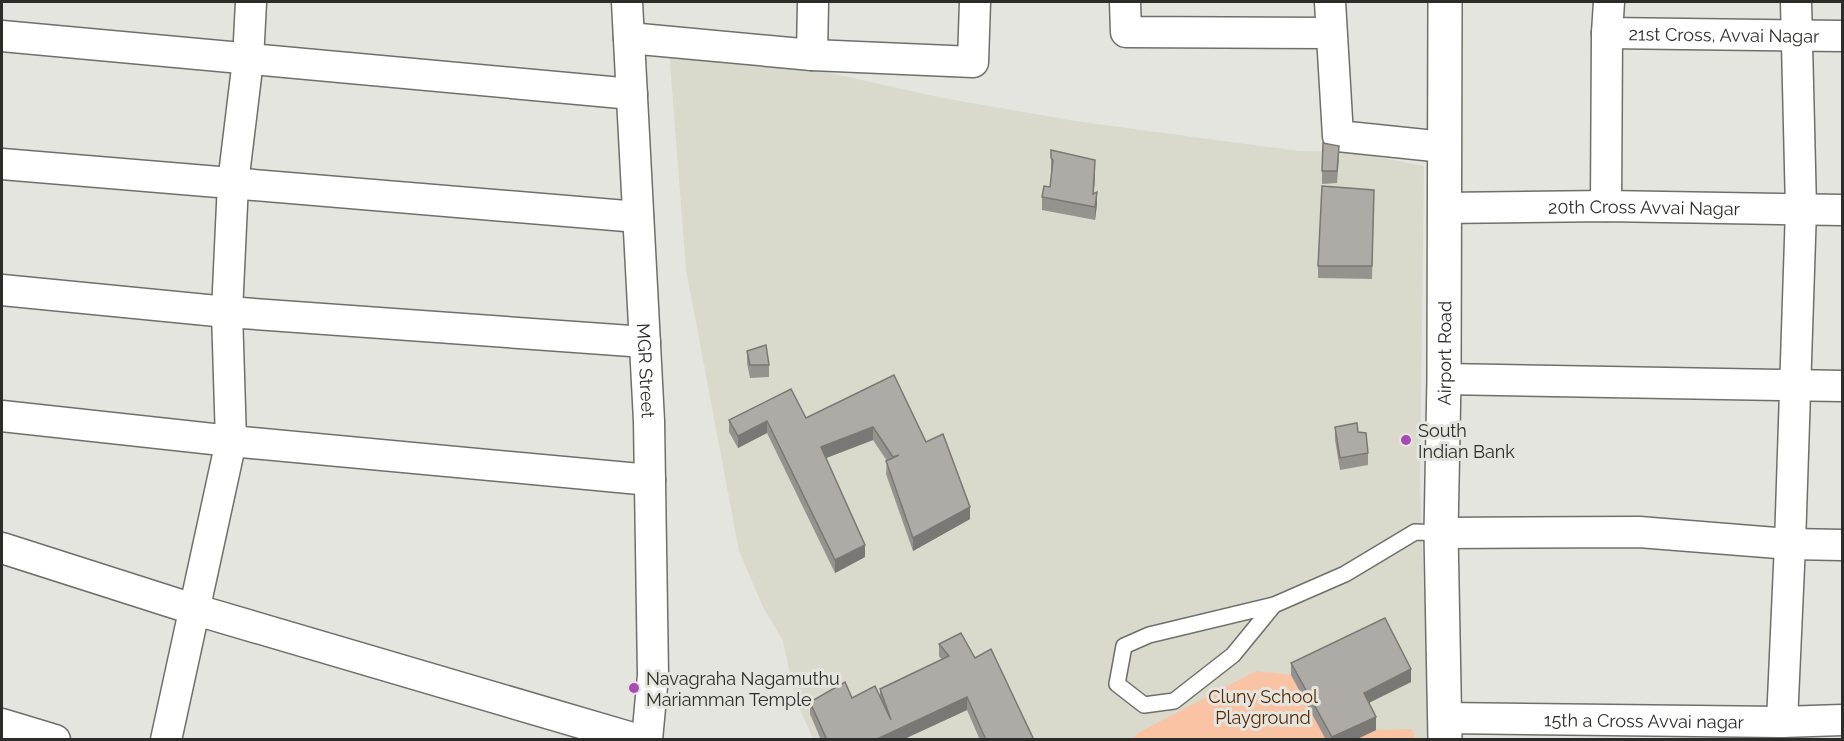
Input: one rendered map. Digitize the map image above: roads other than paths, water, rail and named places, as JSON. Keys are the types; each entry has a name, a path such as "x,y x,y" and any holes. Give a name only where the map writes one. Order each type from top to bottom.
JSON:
{"street":[{"path":"166,740 231,441 227,312 233,183 248,60 250,2"},
{"name":"MGR Street","path":"627,2 650,480 653,675 647,740"},
{"path":"812,55 813,2"},
{"path":"629,38 812,55 973,62 975,2"},
{"path":"1125,2 1126,32 1331,33"},
{"path":"1330,2 1338,136 1444,147"},
{"name":"Airport Road","path":"1444,729 1441,533 1444,379 1445,2"},
{"path":"1606,206 1609,2"},
{"path":"1782,722 1801,209 1796,2"},
{"name":"21st Cross, Avvai Nagar","path":"1607,33 1842,36"},
{"path":"2,36 632,94"},
{"path":"2,164 638,217"},
{"name":"20th Cross Avvai Nagar","path":"1444,208 1606,206 1842,210"},
{"path":"2,290 227,312 645,342"},
{"path":"1444,379 1842,386"},
{"path":"2,416 231,441 650,480"},
{"path":"1441,533 1639,532 1790,544 1842,545"},
{"path":"2,548 193,609 639,740"},
{"name":"15th a Cross Avvai nagar","path":"1444,729 1842,720"},
{"path":"2,724 55,740"}],"lane":[{"path":"1274,605 1233,655 1174,701 1144,705 1117,684 1124,646 1149,635 1274,605 1345,574 1415,532 1441,533"}],"place":[{"name":"South Indian Bank","path":"1406,440"},
{"name":"Navagraha Nagamuthu Mariamman Temple","path":"634,688"}],"park label":[{"name":"Cluny School Playground","path":"1263,706"}]}
